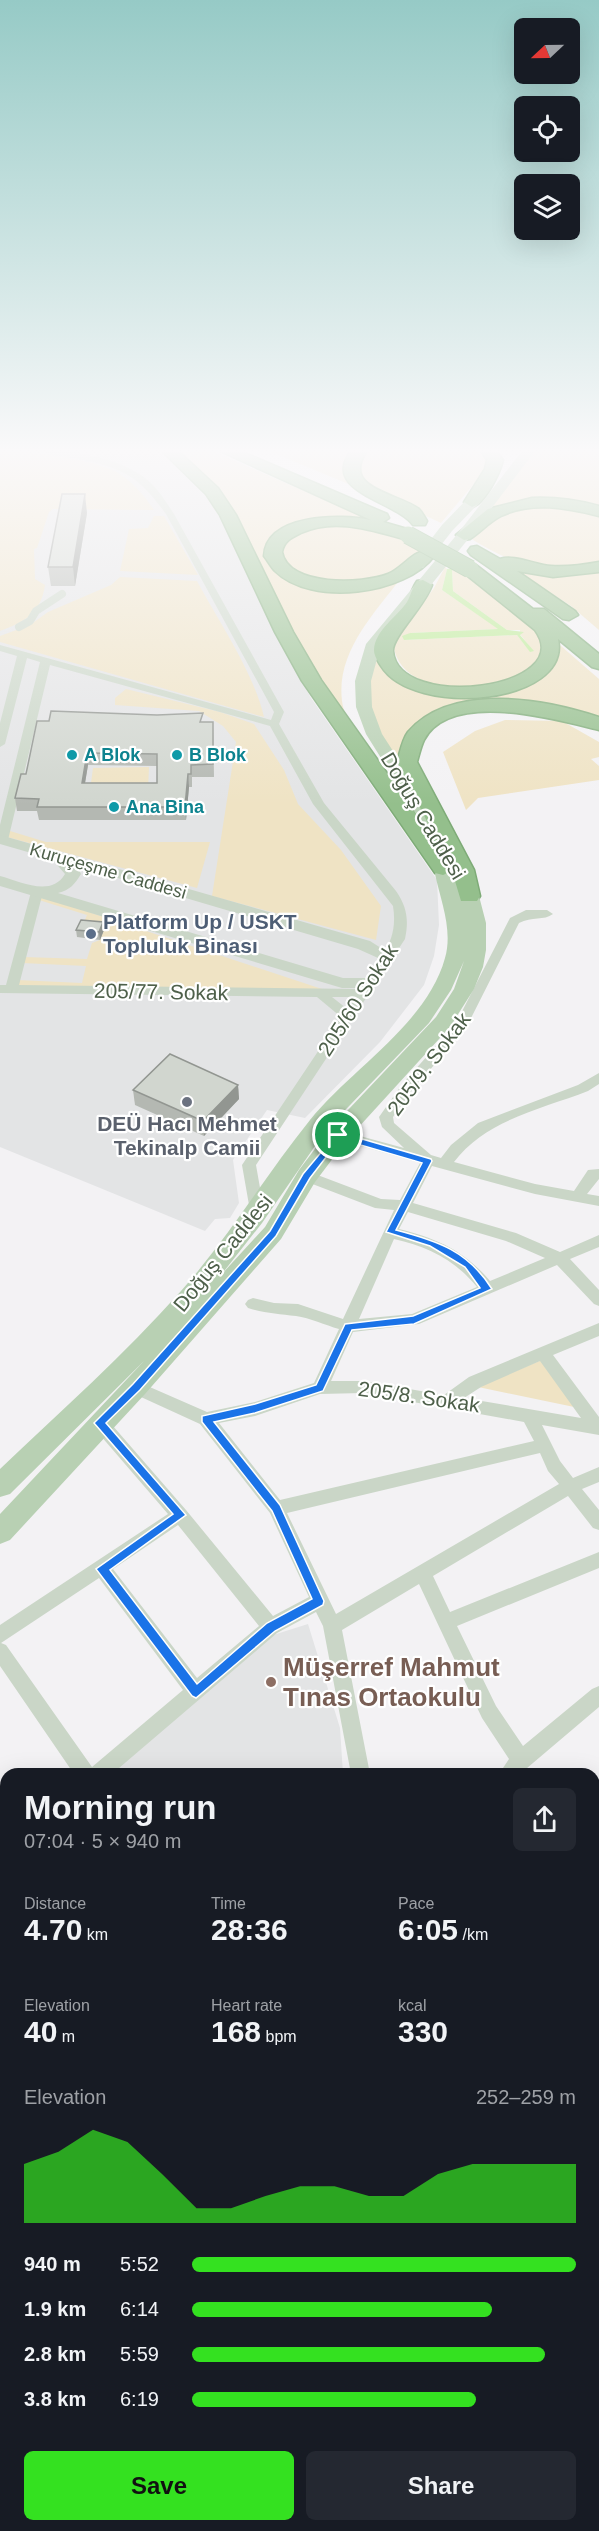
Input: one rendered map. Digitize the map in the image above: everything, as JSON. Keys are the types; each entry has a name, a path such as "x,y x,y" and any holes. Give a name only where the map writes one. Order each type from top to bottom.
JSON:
{"highway":[{"path":"254,569 284,632 312,681 443,868"},
{"path":"282,569 304,580 336,586 354,586 395,578 407,569"},
{"path":"423,585 416,602 385,643 383,653 387,663 396,673 409,681 441,692 476,694 507,689 523,682 545,665 550,652 548,635 482,569"},
{"path":"484,569 599,663"},
{"path":"496,569 520,579 582,626"},
{"path":"529,569 576,572 589,569"},
{"path":"469,896 463,870 407,762 410,746 423,728 450,712 495,705 558,711 599,724"}],"main road":[{"name":"Doğuş Caddesi","path":"0,1486 99,1391 190,1297 254,1216 318,1125 422,1018 441,990 455,959 459,933 454,903 443,868 428,839 357,733 348,705 348,673 368,632 415,569"},
{"name":"Doğuş Caddesi","path":"0,1532 136,1387 273,1233 307,1176 338,1135 444,1022 464,989 473,967 476,950 476,923 469,896 443,843 374,734 364,707 363,681 372,647 436,569"}],"street":[{"path":"0,648 274,724 279,712 200,569"},
{"path":"19,627 30,621 36,610 62,594"},
{"path":"0,744 23,654"},
{"path":"1,840 46,660"},
{"name":"205/60 Sokak","path":"254,1216 256,1205 249,1165 368,988 399,939 402,924 399,906 319,804 274,724"},
{"name":"Kuruçeşme Caddesi","path":"1,840 364,945 387,957"},
{"path":"5,989 37,892 58,890 69,884 74,874 70,867 56,856"},
{"name":"Kuruçeşme Caddesi","path":"0,881 342,983 368,988"},
{"name":"205/9. Sokak","path":"428,1161 394,1132 387,1124 386,1117 408,1086 460,1027 514,921 526,914 547,914"},
{"name":"205/77. Sokak","path":"5,989 322,994 368,988"},
{"path":"322,994 349,1017"},
{"path":"444,1165 456,1149 483,1126 583,1088 599,1078"},
{"path":"338,1135 535,1189 599,1201"},
{"path":"320,1388 390,1232 428,1161"},
{"path":"579,1198 581,1190 593,1174 599,1174"},
{"path":"307,1176 380,1204 404,1206 511,1237 560,1258 599,1300"},
{"path":"253,1187 265,1189 279,1182"},
{"path":"390,1232 433,1243 468,1265 487,1289"},
{"path":"253,1304 274,1309 298,1310 348,1326 414,1320 599,1241"},
{"path":"449,1400 475,1382 599,1329"},
{"path":"543,1353 598,1427"},
{"path":"136,1387 206,1419 276,1508 332,1626 360,1768"},
{"name":"205/8. Sokak","path":"206,1419 255,1409 320,1388 363,1387 598,1427"},
{"path":"529,1415 542,1446 569,1487 599,1523"},
{"path":"100,1423 180,1515 271,1627"},
{"path":"276,1508 542,1446"},
{"path":"332,1626 569,1487 599,1474"},
{"path":"0,1635 180,1515"},
{"path":"446,1622 599,1560"},
{"path":"102,1569 196,1692"},
{"path":"423,1574 489,1712 521,1760"},
{"path":"105,1768 271,1627 319,1601"},
{"path":"0,1651 81,1768"},
{"path":"514,1768 599,1695"}],"shaded area":[{"path":"0,569 248,569 282,645 311,698 437,880 439,925 434,956 424,985 380,1042 305,1118 267,1110 233,1160 239,1203 230,1218 215,1219 205,1231 0,1147"},
{"path":"0,569 35,569 35,579 45,585 40,603 24,620 0,631"},
{"path":"120,569 195,569 198,575 120,571"},
{"path":"255,569 276,569 320,587 401,578 359,635 345,666 342,701 352,732"},
{"path":"399,569 392,575 351,583 307,577 291,570"},
{"path":"444,569 447,569 442,590 499,629 410,633 404,640 517,635 530,651 533,651 520,634 520,630 507,630 453,591 454,569 500,597 538,631 544,652 517,677 494,688 444,686 421,680 403,667 393,644 434,588"},
{"path":"447,569 452,569 453,591 507,630 524,632 520,635 534,651 530,652 517,635 404,640 402,636 410,633 498,629 442,590"},
{"path":"514,569 599,569 599,630 571,606"},
{"path":"120,577 197,581 244,665 264,717 0,642 0,636 30,625 48,612 111,585"},
{"path":"553,639 599,679 599,721 467,704 407,735 400,751 401,770 369,715 369,677 377,648 385,668 448,695 530,681"},
{"path":"126,689 220,712 254,724 284,770 298,804 341,850 381,906 376,940 212,896 236,742 223,726 199,711 115,705 115,698"},
{"path":"505,720 562,721 599,742 599,757 591,759 599,766 599,780 478,798 466,810 443,752 475,731"},
{"path":"149,767 148,789 90,790 93,768"},
{"path":"10,831 46,842 210,842 197,888 7,837"},
{"path":"40,896 328,991 15,986 17,980 82,983 86,966 22,963 23,957 87,959 92,943 100,940 82,927 87,915 39,900"},
{"path":"544,1359 579,1408 478,1387"},
{"name":"Müşerref Mahmut Tınas Ortaokulu","path":"308,1624 340,1728 343,1768 114,1768 270,1636"}],"building":[{"path":"51,711 157,715 203,713 200,722 213,722 213,764 191,765 185,807 37,807 39,799 15,798 21,774 26,774 37,721 49,721","holes":["87,753 157,754 157,783 82,783"]},
{"path":"81,920 103,922 99,932 76,930"},
{"name":"DEÜ Hacı Mehmet Tekinalp Camii","path":"170,1054 238,1085 203,1121 133,1090"}],"place":[{"name":"A Blok","path":"72,755"},
{"name":"B Blok","path":"177,755"},
{"name":"Ana Bina","path":"114,807"},
{"name":"Platform Up / USKT Topluluk Binası","path":"91,934"},
{"name":"DEÜ Hacı Mehmet Tekinalp Camii","path":"187,1102"},
{"name":"Müşerref Mahmut Tınas Ortaokulu","path":"271,1682"}],"route":[{"path":"338,1135 428,1161 390,1232 433,1243 468,1265 487,1289 414,1320 348,1326 320,1388 255,1409 206,1419 276,1508 319,1601 271,1627 196,1692 102,1569 180,1515 100,1423 136,1387 273,1233 307,1176 338,1135"}]}
